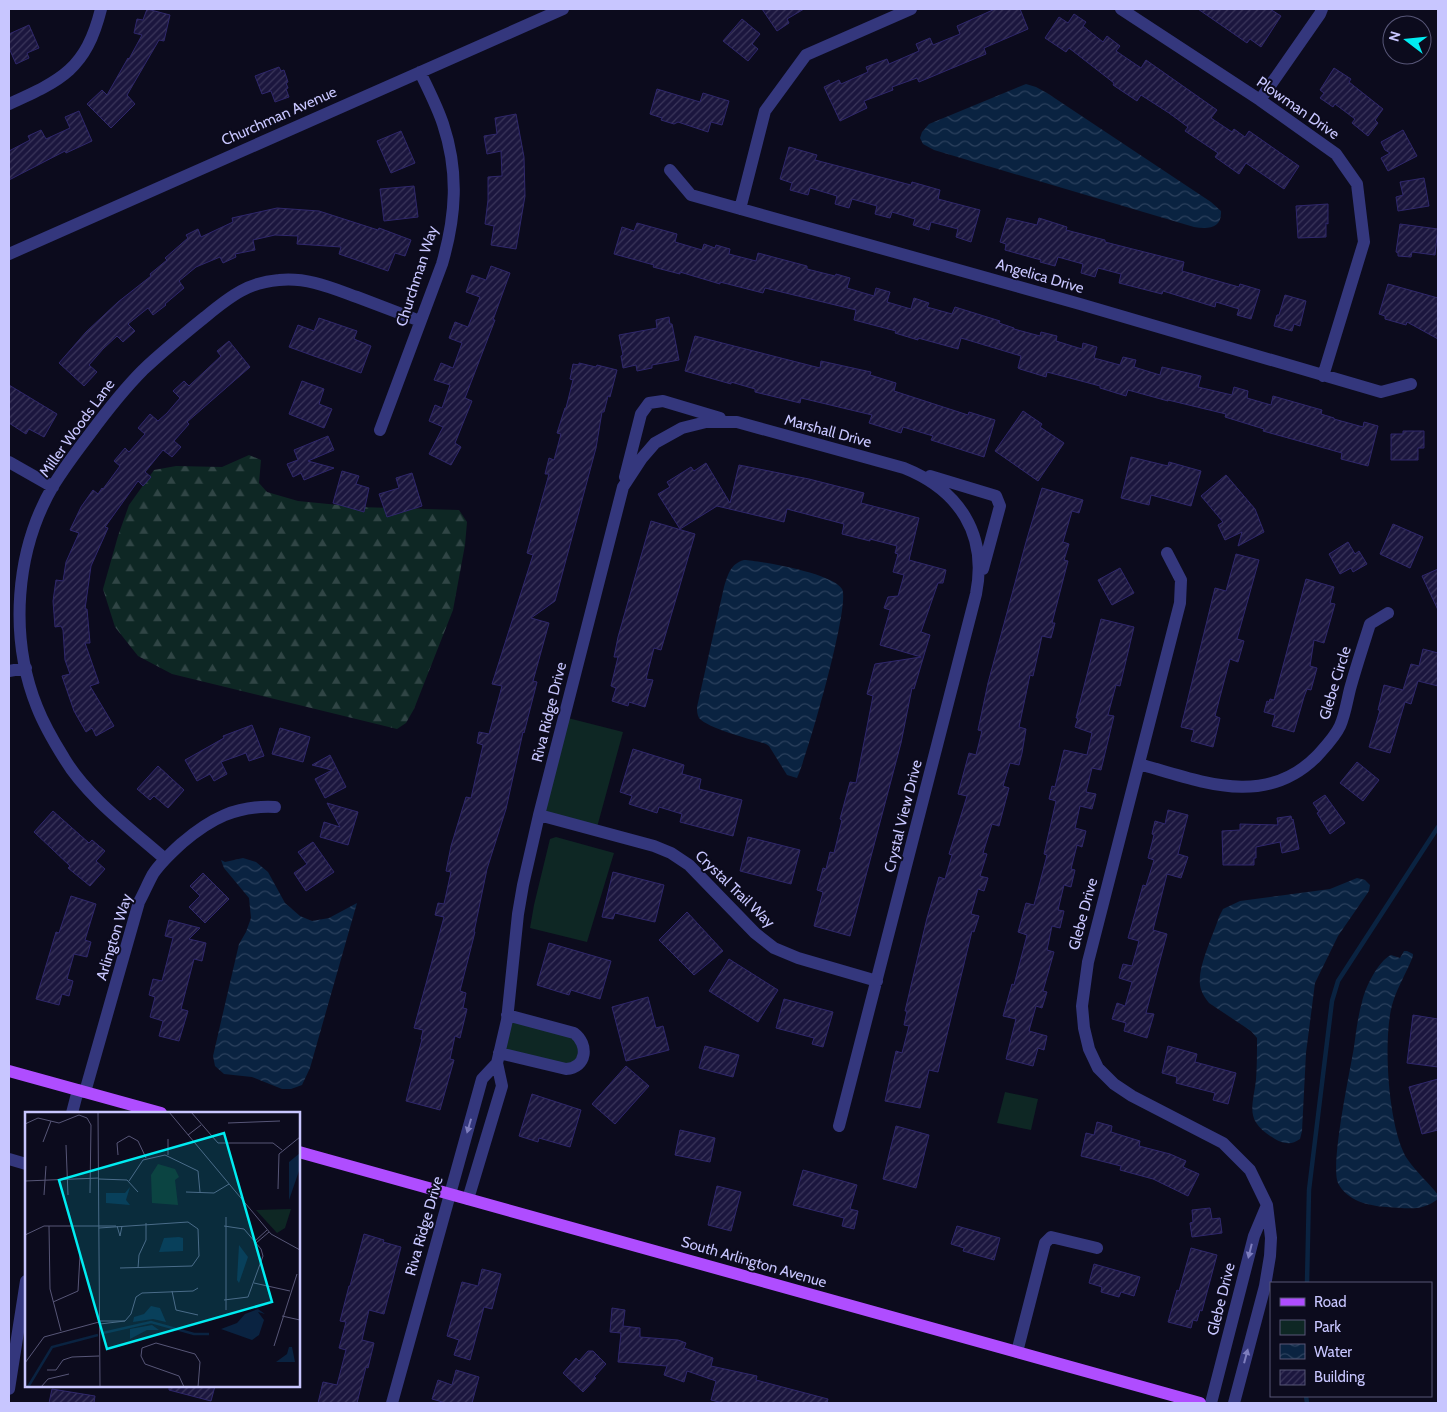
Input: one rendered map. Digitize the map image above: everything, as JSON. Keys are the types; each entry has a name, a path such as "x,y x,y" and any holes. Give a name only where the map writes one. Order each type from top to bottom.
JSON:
{"main road":[{"path":"9,1071 157,1112"},
{"name":"South Arlington Avenue","path":"300,1152 1200,1403"}],"street":[{"path":"9,104 54,83 73,67 92,40 102,9"},
{"name":"Churchman Avenue","path":"9,254 563,9"},
{"path":"740,209 765,111 806,55 911,9"},
{"name":"Plowman Drive","path":"1121,9 1260,100 1336,154 1357,184 1364,242 1323,376"},
{"path":"1260,100 1322,9"},
{"name":"Churchman Way","path":"380,430 442,264 450,236 454,193 452,164 442,123 420,72"},
{"name":"Angelica Drive","path":"670,170 691,195 1089,307 1381,392 1411,384"},
{"name":"Miller Woods Lane","path":"165,859 101,802 76,776 64,759 37,709 21,648 20,606 25,565 36,525 53,487 66,465 114,402 137,376 174,342 241,290 275,280 303,280 420,321"},
{"path":"623,487 641,414 649,403 663,401 737,422"},
{"name":"Marshall Drive","path":"668,435 682,428 706,422 737,422 904,468 923,476 937,485 954,501 964,515"},
{"name":"Riva Ridge Drive","path":"468,1199 502,1086 498,1058 507,1015 518,914 540,815 623,487 648,450 668,435"},
{"path":"9,462 53,487"},
{"path":"904,468 996,496 1000,506 976,594"},
{"name":"Crystal View Drive","path":"839,1126 976,594 978,554 976,540 964,515"},
{"name":"Glebe Drive","path":"1166,553 1181,580 1180,603 1088,962 1082,1006 1084,1028 1089,1049 1098,1068 1114,1084 1132,1096 1223,1143 1250,1170 1267,1205 1271,1238 1270,1256 1234,1403"},
{"name":"Glebe Circle","path":"1139,764 1223,786 1243,787 1270,784 1290,777 1306,767 1340,727 1370,624 1388,613"},
{"path":"9,671 26,668"},
{"name":"Arlington Way","path":"72,1112 82,1091 139,902 154,874 165,859 191,834 213,819 237,810 275,807"},
{"name":"Crystal Trail Way","path":"540,815 654,846 671,853 689,864 756,933 774,948 798,958 877,981"},
{"path":"498,1058 571,1069 577,1066 584,1055 584,1045 574,1033 507,1015"},
{"name":"Riva Ridge Drive","path":"392,1403 482,1079 498,1058"},
{"path":"9,1159 25,1164"},
{"name":"Glebe Drive","path":"1211,1403 1254,1236 1267,1205"},
{"path":"1017,1352 1045,1243 1051,1236 1097,1248"},
{"path":"9,1389 25,1287"},
{"path":"1238,1297 1260,1303"}],"green space":[{"path":"249,455 261,460 259,483 267,492 298,501 359,507 459,510 467,522 465,545 453,610 414,709 406,723 397,729 172,674 138,656 115,627 103,589 129,505 154,470 176,466 222,467"},
{"path":"564,717 623,732 596,831 539,815"},
{"path":"556,837 614,853 587,942 530,928 550,839"},
{"path":"507,1020 579,1037 577,1066 499,1053"},
{"path":"1005,1092 1038,1099 1031,1130 997,1123"}],"water":[{"path":"1026,84 1047,93 1211,202 1221,211 1221,217 1217,224 1209,228 1194,227 934,150 923,144 920,138 922,132 929,124"},
{"path":"744,560 781,565 812,573 836,583 842,589 843,601 840,622 827,681 797,778 787,775 766,744 711,726 699,718 697,714 724,587 728,574 733,567"},
{"path":"243,858 256,862 268,872 285,903 300,916 312,921 329,918 357,903 310,1068 302,1085 291,1089 282,1089 252,1077 224,1074 215,1066 213,1056 239,944 251,918 249,898 224,868 221,860 225,862"},
{"path":"1357,878 1365,880 1370,885 1369,891 1338,936 1315,983 1306,1053 1300,1139 1291,1143 1281,1142 1265,1133 1255,1120 1253,1114 1257,1038 1251,1031 1209,1003 1200,985 1201,969 1223,909 1240,901 1330,889"},
{"path":"1404,951 1413,954 1413,956 1395,996 1390,1017 1388,1037 1389,1083 1396,1128 1401,1146 1408,1160 1438,1195 1438,1199 1420,1208 1366,1204 1353,1198 1342,1189 1338,1183 1336,1173 1338,1138 1358,1018 1364,996 1373,975 1381,963 1391,955 1400,958"}],"building":[{"path":"147,9 170,15 164,41 159,40 127,95 135,104 111,128 87,104 102,90 107,95 142,35 134,33 137,19 143,20"},
{"path":"762,9 804,9 787,19 789,23 777,31"},
{"path":"995,9 1020,9 1028,29 984,48 986,54 919,82 917,78 892,87 893,90 864,101 867,108 840,121 824,87 839,80 841,84 868,72 866,67 887,59 889,64 919,51 916,44 930,38 933,45 960,34 957,26"},
{"path":"1198,9 1270,9 1281,16 1261,47 1250,39 1247,43"},
{"path":"1074,14 1086,22 1083,26 1103,42 1107,36 1120,46 1116,51 1141,68 1146,60 1217,110 1211,118 1232,132 1234,129 1245,137 1249,131 1299,166 1284,189 1246,163 1239,174 1215,157 1218,153 1185,131 1188,127 1169,113 1141,95 1137,101 1113,85 1114,83 1069,48 1066,52 1045,38 1059,17 1068,23"},
{"path":"742,19 760,34 752,44 758,49 748,61 723,41"},
{"path":"29,25 39,48 27,53 29,58 16,64 9,48 9,34"},
{"path":"279,67 281,71 284,70 288,82 286,83 288,88 286,89 289,97 275,102 271,91 262,94 255,76"},
{"path":"1334,68 1351,79 1349,82 1383,109 1375,120 1378,123 1368,136 1352,123 1355,119 1335,104 1333,107 1320,98 1324,93 1320,90"},
{"path":"657,89 700,102 703,93 729,101 722,125 711,122 708,132 678,122 674,124 661,120 662,118 650,114"},
{"path":"79,111 92,141 66,153 65,151 9,180 9,151 30,140 28,136 41,130 46,139 70,128 65,117"},
{"path":"516,114 524,157 525,196 516,249 491,245 494,226 485,224 488,177 502,176 501,151 487,154 484,136 497,134 495,118"},
{"path":"1403,130 1417,156 1388,171 1381,158 1390,153 1385,150 1381,142"},
{"path":"401,131 415,163 391,173 377,141"},
{"path":"789,147 817,155 815,160 911,185 912,182 940,190 938,199 980,210 971,242 956,237 958,229 931,222 929,230 913,225 915,219 892,212 890,218 875,214 877,206 852,199 849,208 835,204 837,196 810,188 808,195 790,190 792,183 780,179"},
{"path":"1424,178 1429,206 1398,211 1396,197 1403,195 1400,182"},
{"path":"414,186 418,217 384,221 380,189"},
{"path":"1328,204 1326,237 1298,238 1296,206"},
{"path":"277,208 319,211 378,230 379,228 411,240 405,256 395,253 388,271 339,254 341,247 297,244 298,236 275,235 253,240 255,250 235,254 236,257 223,263 220,257 196,267 179,281 184,288 166,305 153,315 148,308 128,324 135,331 123,342 117,336 103,349 89,365 97,372 84,386 59,363 86,332 167,260 165,258 188,238 186,235 198,229 201,237 233,222 232,218"},
{"path":"1007,218 1037,225 1039,218 1067,227 1066,230 1105,240 1105,242 1184,262 1182,271 1239,287 1240,284 1260,290 1251,319 1237,315 1239,309 1216,302 1215,307 1163,291 1162,294 1119,283 1121,274 1098,268 1095,277 1081,273 1083,264 1058,257 1055,266 1005,250 1006,244 1000,242"},
{"path":"637,223 677,234 675,242 702,250 704,244 715,248 716,245 730,249 729,254 756,261 758,253 807,266 807,269 850,278 847,288 874,296 876,288 890,292 887,302 911,309 914,298 929,303 927,307 952,314 955,307 1000,321 999,323 1014,329 1040,336 1041,332 1057,336 1056,341 1082,349 1083,343 1097,347 1094,358 1120,365 1123,357 1136,360 1134,367 1160,375 1162,367 1201,376 1198,387 1232,395 1234,387 1248,391 1247,398 1271,405 1273,396 1322,410 1321,414 1334,419 1363,427 1364,422 1378,426 1368,466 1341,459 1342,453 1263,431 1264,429 1225,417 1226,414 1128,390 1126,396 1100,388 1100,386 1047,372 1046,377 1020,369 1018,368 1021,356 961,338 958,349 918,338 918,340 895,333 896,331 854,320 856,310 765,288 763,293 720,282 720,284 680,272 680,274 653,267 654,265 614,254 622,227 634,231"},
{"path":"1400,224 1438,229 1435,255 1412,252 1411,257 1398,256 1396,252"},
{"path":"491,266 510,273 493,320 495,320 465,398 472,401 455,443 461,447 451,465 429,454 443,427 429,421 435,405 442,408 450,385 434,380 441,363 453,368 462,343 449,338 455,322 468,327 480,297 466,292 472,275 486,280"},
{"path":"1388,284 1438,298 1438,339 1407,322 1406,325 1385,319 1385,316 1379,314"},
{"path":"1285,295 1306,301 1300,326 1294,324 1292,331 1274,326"},
{"path":"669,317 679,360 652,365 652,368 637,371 636,365 623,368 621,356 623,355 619,335 657,328 656,320"},
{"path":"319,318 357,331 354,339 371,346 361,373 289,347 298,325 314,331"},
{"path":"695,336 820,368 821,361 871,372 870,375 896,383 894,391 968,415 969,412 995,420 984,457 931,440 933,436 903,427 901,433 869,423 872,415 801,398 800,403 755,392 755,389 731,382 731,384 685,371"},
{"path":"229,341 250,367 187,422 189,424 174,441 181,447 172,457 163,450 145,472 151,477 143,486 138,481 105,527 108,528 91,566 85,609 87,609 90,643 85,643 99,683 90,686 114,726 96,736 92,728 86,732 74,711 62,676 70,674 65,660 63,630 61,626 55,627 53,601 56,580 63,581 66,562 79,533 70,530 81,507 93,490 98,494 120,466 114,461 125,448 129,452 145,434 138,428 150,414 158,421 167,413 180,398 173,391 184,381 189,386 221,356 217,351"},
{"path":"579,363 617,370 610,397 608,396 604,412 602,412 596,448 555,601 531,618 549,623 533,681 537,682 523,732 506,809 487,869 475,932 460,991 466,993 463,1008 467,1009 460,1038 455,1036 450,1059 454,1060 440,1110 406,1101 423,1030 414,1028 444,917 435,915 438,903 444,904 451,872 446,871 451,846 466,797 471,798 483,745 477,743 479,732 489,734 502,686 492,684 533,555 527,553 549,474 545,474 549,458 554,460 561,434 557,433 573,380 570,379 573,364 579,365"},
{"path":"302,381 324,389 319,404 332,409 324,428 289,414"},
{"path":"9,385 57,414 44,437 29,429 26,434 9,423"},
{"path":"1023,411 1042,424 1040,427 1064,443 1038,481 995,451"},
{"path":"1403,431 1424,431 1424,448 1418,448 1418,460 1391,460 1391,434 1403,434"},
{"path":"328,436 334,450 308,461 334,468 304,480 301,473 293,477 287,464 298,460 294,450"},
{"path":"1131,457 1168,466 1169,462 1201,471 1191,506 1151,495 1149,505 1121,498"},
{"path":"706,463 730,503 739,465 809,479 864,493 861,503 919,518 909,560 946,570 943,583 938,583 921,632 930,635 914,689 912,688 901,743 850,936 814,926 823,892 817,890 823,868 826,869 830,852 834,853 842,820 840,819 850,782 856,783 873,696 867,694 875,664 921,657 880,645 890,610 884,608 888,597 898,596 904,575 893,572 898,554 895,553 897,546 842,534 844,524 787,509 784,522 717,506 680,529 658,494 670,487 667,482 691,467 694,471"},
{"path":"342,471 359,476 356,484 369,488 364,512 333,503"},
{"path":"412,473 422,506 387,517 379,494 399,488 396,478"},
{"path":"1226,475 1255,509 1264,532 1238,546 1242,532 1225,540 1218,525 1223,522 1201,496"},
{"path":"1042,488 1083,500 1079,513 1072,511 1063,542 1069,544 1064,560 1068,561 1052,623 1055,623 1051,638 1042,636 1033,676 1030,675 1019,727 1026,729 1019,765 1010,763 1003,786 1009,788 999,826 992,824 983,853 987,854 980,876 988,878 984,891 978,889 971,914 979,916 974,932 972,931 938,1072 929,1070 920,1108 885,1101 896,1051 902,1053 909,1026 904,1025 907,1011 905,1011 927,918 939,877 945,879 952,855 949,854 967,796 958,794 969,753 976,755 982,731 978,730 988,683"},
{"path":"651,521 695,534 661,650 654,648 646,679 653,680 645,707 629,702 628,706 612,701 616,688 611,686 618,657 614,657"},
{"path":"1393,524 1423,537 1410,568 1380,554"},
{"path":"1348,542 1355,554 1359,551 1367,564 1353,572 1351,568 1340,574 1329,554"},
{"path":"1236,554 1259,560 1237,639 1244,641 1238,662 1230,659 1215,716 1220,718 1213,747 1191,741 1194,730 1181,727 1215,588 1226,591"},
{"path":"1120,568 1134,593 1112,605 1098,580"},
{"path":"1438,569 1438,610 1422,576"},
{"path":"1306,579 1334,587 1330,603 1335,604 1324,643 1314,640 1310,666 1317,668 1311,690 1307,689 1304,697 1294,732 1272,726 1275,715 1264,712 1267,701 1269,702 1270,699 1274,700"},
{"path":"1101,619 1134,627 1120,686 1116,685 1108,715 1114,716 1101,770 1092,768 1086,792 1096,794 1092,809 1080,806 1075,828 1086,831 1082,847 1077,845 1071,869 1075,870 1071,887 1064,885 1058,910 1064,911 1060,928 1052,926 1047,950 1054,952 1043,991 1047,992 1042,1008 1036,1006 1029,1031 1047,1036 1044,1050 1038,1048 1033,1066 1006,1059 1016,1019 1003,1016 1012,984 1014,985 1027,935 1018,932 1026,903 1034,905 1047,855 1044,854 1056,801 1049,799 1052,786 1055,787 1064,750 1087,755 1092,733 1075,727"},
{"path":"1423,649 1438,653 1438,686 1418,681 1411,704 1405,702 1390,753 1369,747 1380,710 1378,710 1384,685 1403,690 1411,664 1419,666"},
{"path":"252,725 264,756 249,761 246,753 221,762 227,774 214,781 210,774 197,781 185,760 224,738 223,736"},
{"path":"280,728 310,737 303,762 272,754"},
{"path":"633,749 684,765 682,774 701,779 699,789 742,800 733,836 680,822 682,814 659,807 657,813 629,804 632,796 620,792"},
{"path":"330,755 346,787 325,798 315,779 332,770 312,765"},
{"path":"1357,762 1379,780 1363,801 1340,783"},
{"path":"158,766 184,790 168,808 154,796 150,800 137,789"},
{"path":"1325,795 1345,823 1330,834 1313,803"},
{"path":"327,803 358,812 348,845 320,837 324,822 340,827"},
{"path":"1168,810 1188,815 1178,854 1188,857 1181,878 1167,874 1153,930 1167,934 1146,1013 1154,1014 1147,1038 1124,1031 1126,1023 1112,1019 1117,1003 1125,1006 1132,982 1119,978 1123,964 1132,966 1139,941 1128,938 1143,885 1146,886 1154,860 1148,858 1154,835 1152,834 1155,821 1165,824"},
{"path":"53,811 89,843 92,840 105,851 96,861 105,869 90,886 68,868 70,866 34,832"},
{"path":"1291,816 1299,849 1282,853 1280,842 1256,847 1254,865 1223,865 1222,831 1240,830 1240,824 1278,825 1277,818"},
{"path":"748,837 800,850 791,884 740,871"},
{"path":"313,842 334,872 306,891 294,873 307,864 298,852"},
{"path":"613,872 664,885 655,922 615,913 613,919 602,917"},
{"path":"203,873 229,899 205,923 189,907 200,896 190,886"},
{"path":"71,896 96,904 85,940 91,942 87,957 74,954 67,979 73,981 69,996 62,994 59,1005 36,999 56,932 59,933"},
{"path":"687,912 723,951 694,975 659,940"},
{"path":"169,920 200,928 189,939 206,943 202,961 194,959 181,1009 188,1011 179,1041 159,1036 163,1021 150,1017 155,997 149,995 153,979 162,981 173,938 165,936"},
{"path":"549,943 611,961 600,999 571,990 569,995 537,985"},
{"path":"729,959 778,990 758,1022 709,991"},
{"path":"648,997 656,1028 663,1026 669,1050 626,1061 612,1007"},
{"path":"784,999 833,1012 823,1047 812,1044 814,1038 776,1028"},
{"path":"1413,1015 1438,1019 1438,1067 1407,1063"},
{"path":"705,1046 739,1055 733,1077 699,1068"},
{"path":"1168,1046 1197,1054 1195,1062 1236,1073 1228,1104 1213,1100 1215,1093 1176,1083 1177,1077 1162,1073"},
{"path":"626,1066 649,1086 615,1124 592,1104"},
{"path":"1438,1079 1438,1130 1422,1134 1409,1087"},
{"path":"532,1094 581,1110 570,1147 539,1138 538,1142 519,1136"},
{"path":"1097,1122 1112,1126 1111,1132 1140,1141 1139,1146 1170,1154 1186,1161 1183,1167 1199,1174 1188,1196 1153,1179 1120,1170 1121,1166 1081,1156 1086,1133 1094,1135"},
{"path":"896,1126 929,1135 916,1188 883,1179"},
{"path":"680,1130 715,1138 710,1162 675,1155"},
{"path":"803,1170 857,1185 850,1209 858,1211 854,1229 842,1226 844,1218 793,1205"},
{"path":"717,1186 741,1192 731,1231 708,1225"},
{"path":"1210,1208 1212,1219 1220,1218 1222,1233 1192,1237 1190,1223 1193,1222 1192,1210"},
{"path":"957,1226 1000,1238 994,1260 963,1251 964,1248 951,1244"},
{"path":"364,1234 401,1247 384,1314 369,1310 362,1340 374,1343 357,1403 318,1403 323,1382 337,1385 346,1350 339,1348 346,1322 340,1321"},
{"path":"1191,1248 1217,1255 1202,1311 1200,1310 1197,1321 1193,1320 1191,1328 1168,1322"},
{"path":"1094,1264 1140,1277 1134,1296 1121,1292 1119,1297 1101,1292 1102,1287 1089,1283"},
{"path":"482,1269 501,1274 492,1309 484,1307 470,1360 454,1355 459,1340 447,1336 462,1282 478,1286"},
{"path":"612,1308 625,1310 623,1326 640,1328 640,1337 678,1340 686,1343 684,1348 713,1358 711,1366 757,1376 756,1380 828,1399 827,1403 723,1403 711,1400 716,1381 687,1371 684,1382 664,1375 667,1366 618,1362 621,1333 610,1332"},
{"path":"588,1351 593,1351 606,1364 583,1392 563,1373 576,1358 579,1361"},
{"path":"456,1370 479,1377 472,1403 446,1403 432,1399 438,1380 452,1385"},
{"path":"169,1387 215,1387 211,1401 169,1390"},
{"path":"52,1389 95,1396 94,1403 49,1403"}],"waterway":[{"path":"1307,1282 1309,1190 1332,1001 1338,981 1438,827"},
{"path":"1306,1397 1307,1403"}]}
